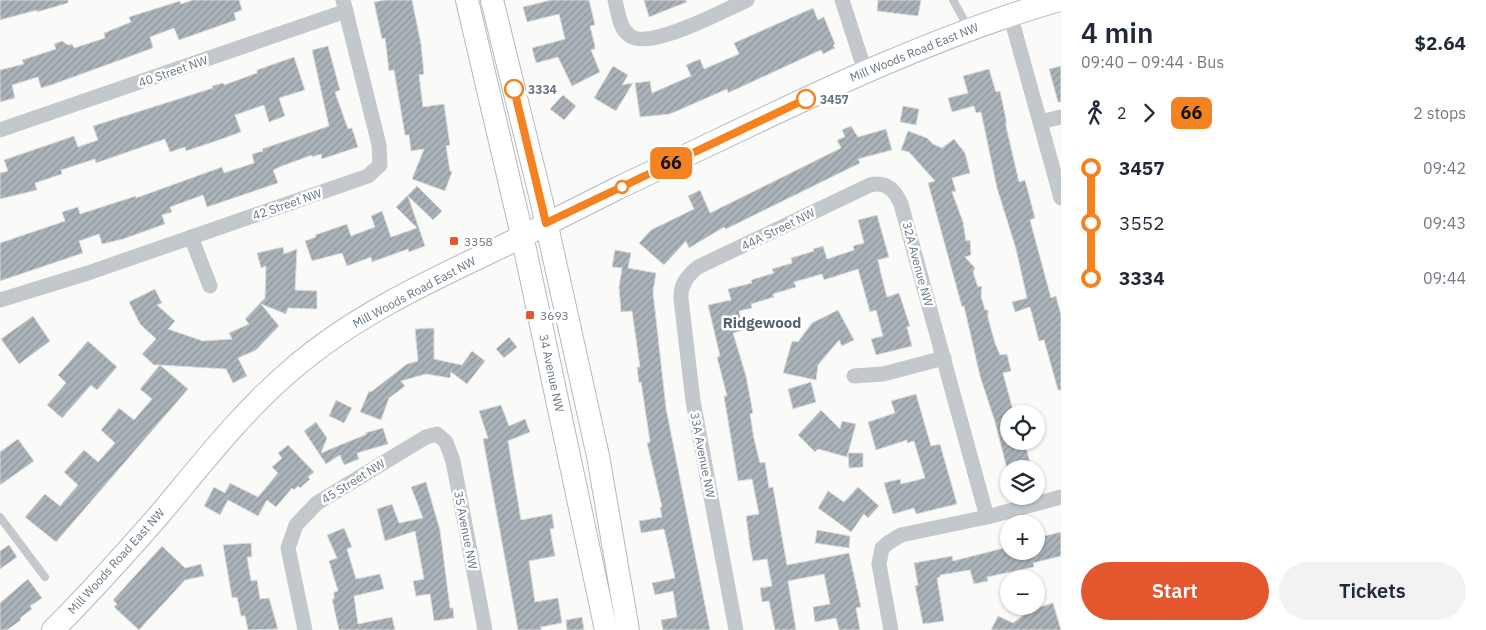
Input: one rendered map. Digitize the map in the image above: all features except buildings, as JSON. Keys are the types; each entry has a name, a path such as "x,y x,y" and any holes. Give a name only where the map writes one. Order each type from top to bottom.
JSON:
{"main road":[{"name":"34 Avenue NW","path":"467,0 522,236 606,630"},
{"path":"492,0 546,223 598,456 628,630"},
{"name":"Mill Woods Road East NW","path":"53,630 125,554 243,416 291,370 354,323 408,292 546,223 865,71 969,28 1059,0"}],"street":[{"path":"615,0 625,31 634,39 643,40 661,37 747,0"},
{"path":"842,0 865,71"},
{"name":"40 Street NW","path":"0,130 345,6"},
{"name":"42 Street NW","path":"0,300 88,273 368,176 380,165 379,145 345,6"},
{"path":"1010,14 1061,198"},
{"path":"1040,122 1061,116"},
{"name":"44A Street NW","path":"685,280 698,267 876,184"},
{"name":"32A Avenue NW","path":"876,184 894,191 901,204 987,517"},
{"path":"191,237 210,286"},
{"name":"33A Avenue NW","path":"685,280 681,292 693,401 736,630"},
{"path":"854,376 883,374 944,358"},
{"name":"45 Street NW","path":"305,630 288,548 296,525 317,503 426,437 437,434"},
{"name":"35 Avenue NW","path":"437,434 446,442 453,461 485,630"},
{"path":"891,630 879,564 882,548 902,535 987,517 1061,497"}],"lane":[{"path":"953,0 969,28"},
{"path":"0,517 45,576"}],"bus line":[{"name":"66","path":"514,89 546,223 806,99"}],"place":[{"name":"3334","path":"514,89"},
{"name":"3457","path":"806,99"},
{"name":"3358","path":"454,241"},
{"name":"3693","path":"530,315"}],"district":[{"name":"Ridgewood","path":"762,322"}]}
